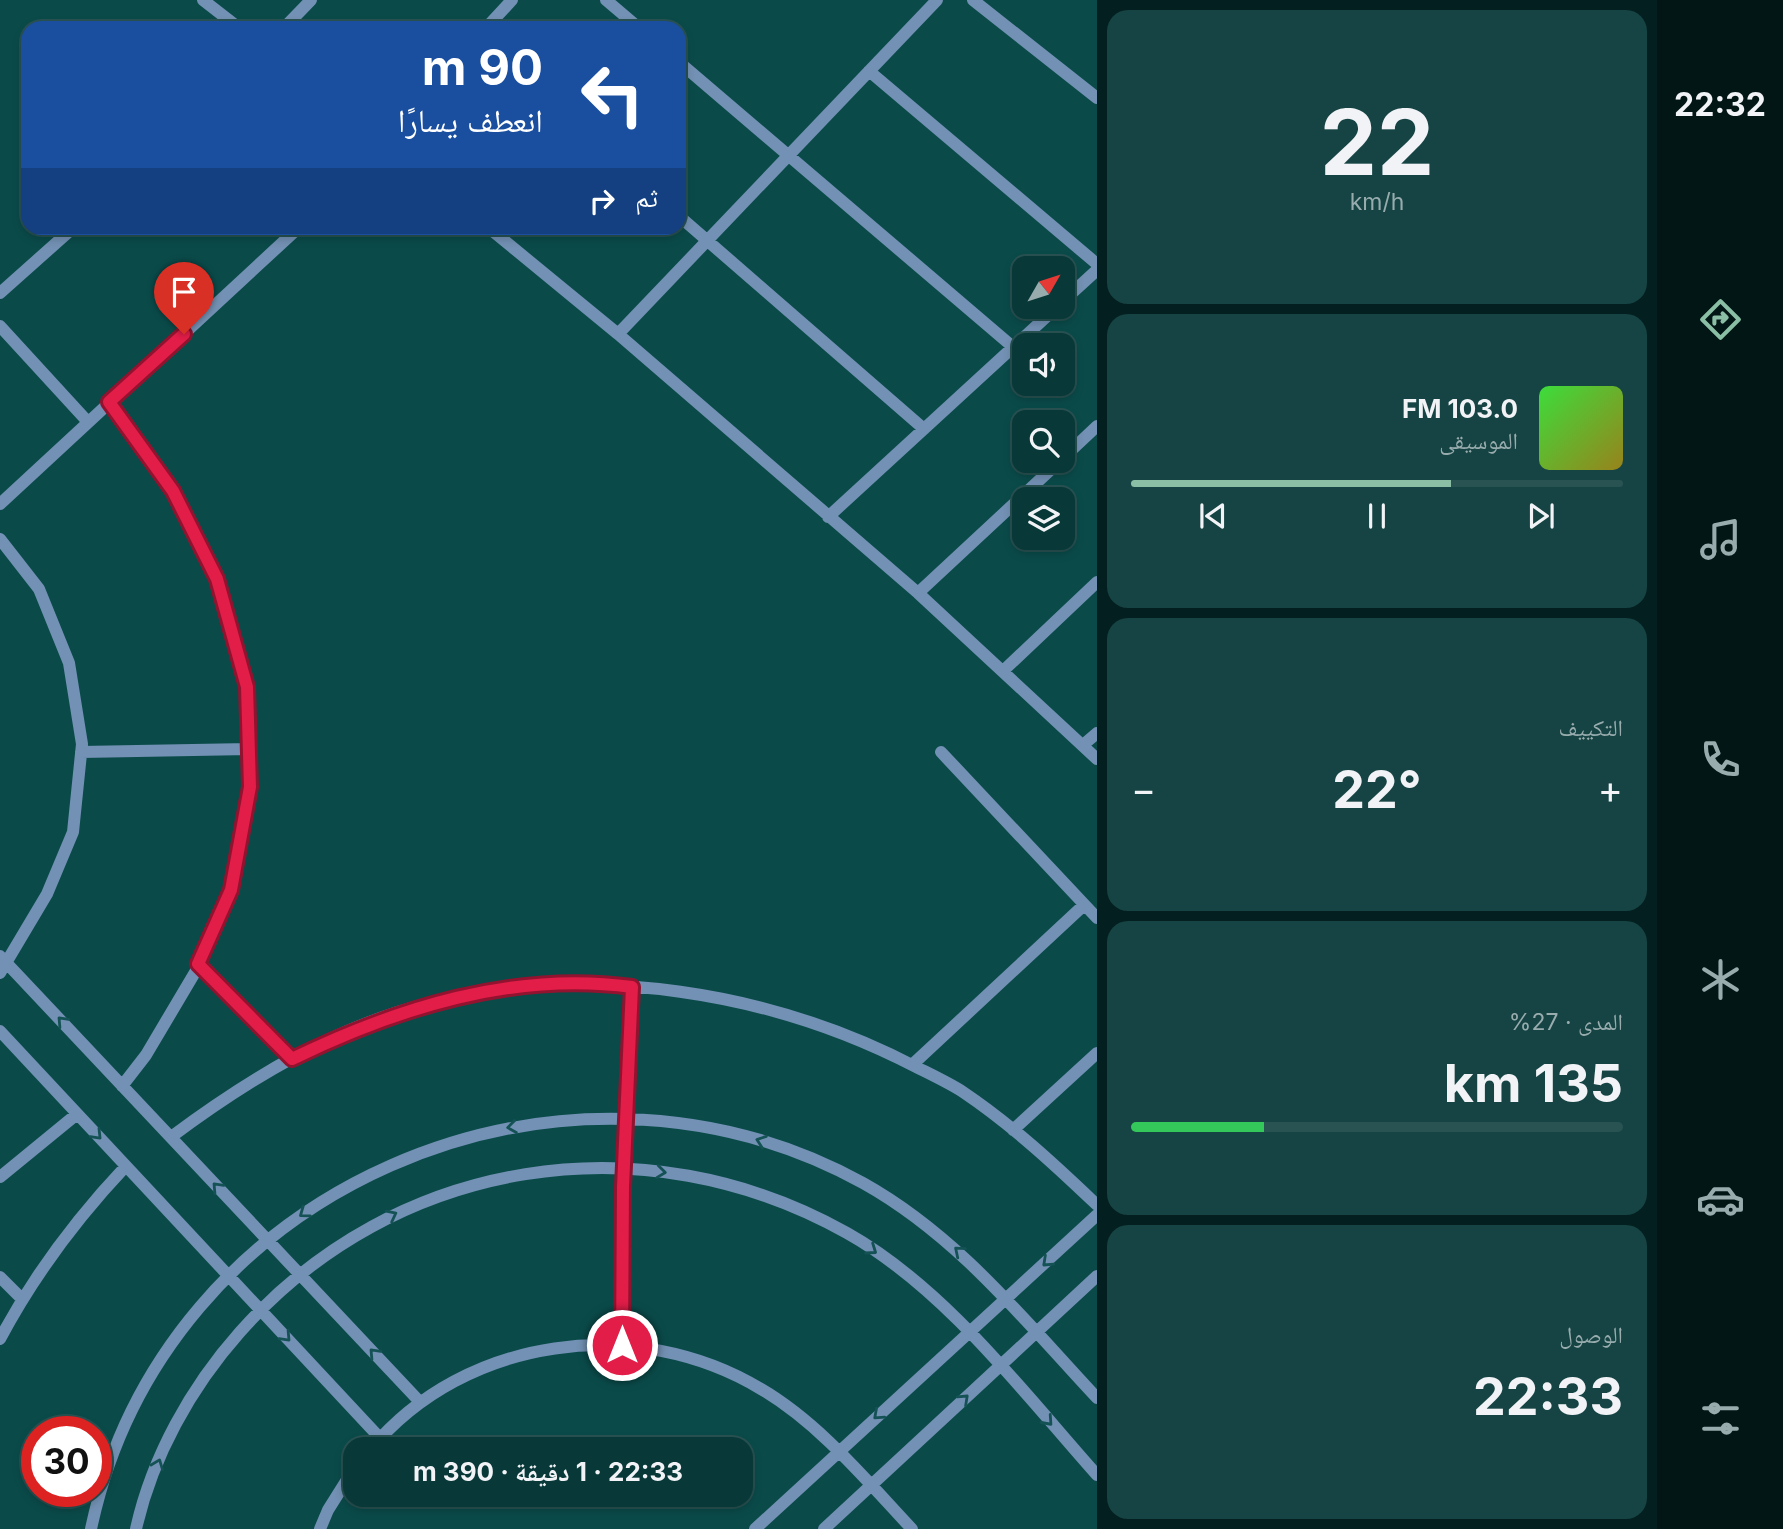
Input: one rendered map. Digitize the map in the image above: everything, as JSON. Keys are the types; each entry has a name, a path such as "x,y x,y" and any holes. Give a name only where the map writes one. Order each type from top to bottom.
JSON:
{"street":[{"path":"202,0 230,21"},
{"path":"291,21 311,0"},
{"path":"493,21 513,0"},
{"path":"606,0 631,21"},
{"path":"618,334 937,0"},
{"path":"973,0 1097,98"},
{"path":"686,68 1012,346"},
{"path":"869,71 1097,264"},
{"path":"686,222 924,429"},
{"path":"0,293 65,235"},
{"path":"0,504 291,235"},
{"path":"498,235 618,334 918,593 1097,759"},
{"path":"1075,290 1097,270"},
{"path":"1028,333 1044,319"},
{"path":"0,326 88,422"},
{"path":"828,517 1012,348"},
{"path":"109,402 173,491 217,579 247,687 250,787 231,890 198,964 146,1055 122,1086"},
{"path":"1075,447 1097,426"},
{"path":"918,593 1047,473"},
{"path":"0,538 39,589 69,663 81,752 73,832 47,894 3,964 171,1137 420,1402"},
{"path":"1004,670 1097,582"},
{"path":"1083,745 1097,733"},
{"path":"81,752 249,750"},
{"path":"941,752 1097,918"},
{"path":"912,1065 1084,905"},
{"path":"198,964 292,1059"},
{"path":"171,1137 269,1070 354,1029 431,1002 512,987 610,984 720,998 806,1020 882,1049 962,1091 1013,1130 1097,1205"},
{"path":"622,1345 624,1167 632,987"},
{"path":"0,1031 379,1437"},
{"path":"1013,1130 1097,1053"},
{"path":"0,1177 77,1114"},
{"path":"91,1529 118,1442 148,1382 185,1326 228,1276 267,1240 319,1202 376,1170 435,1146 498,1129 548,1121 626,1118 687,1124 748,1137 807,1157 851,1178 915,1216 964,1255 1097,1398"},
{"path":"0,1339 22,1299 70,1230 126,1166"},
{"path":"136,1529 159,1459 186,1405 220,1354 260,1309 299,1274 357,1234 398,1212 452,1190 508,1176 565,1168 624,1167 702,1177 778,1199 836,1228 913,1279 1000,1366 1097,1475"},
{"path":"755,1529 1097,1215"},
{"path":"824,1529 1097,1276"},
{"path":"0,1277 22,1299"},
{"path":"381,1437 420,1402 457,1380 506,1359 580,1345 622,1345 671,1352 718,1367 761,1389 802,1418 912,1529"},
{"path":"320,1529 343,1488"}],"route":[{"path":"184,334 109,402 173,491 217,579 247,687 250,787 231,890 198,964 292,1059 354,1029 431,1002 512,987 610,984 632,987 623,1187 622,1345"}]}
